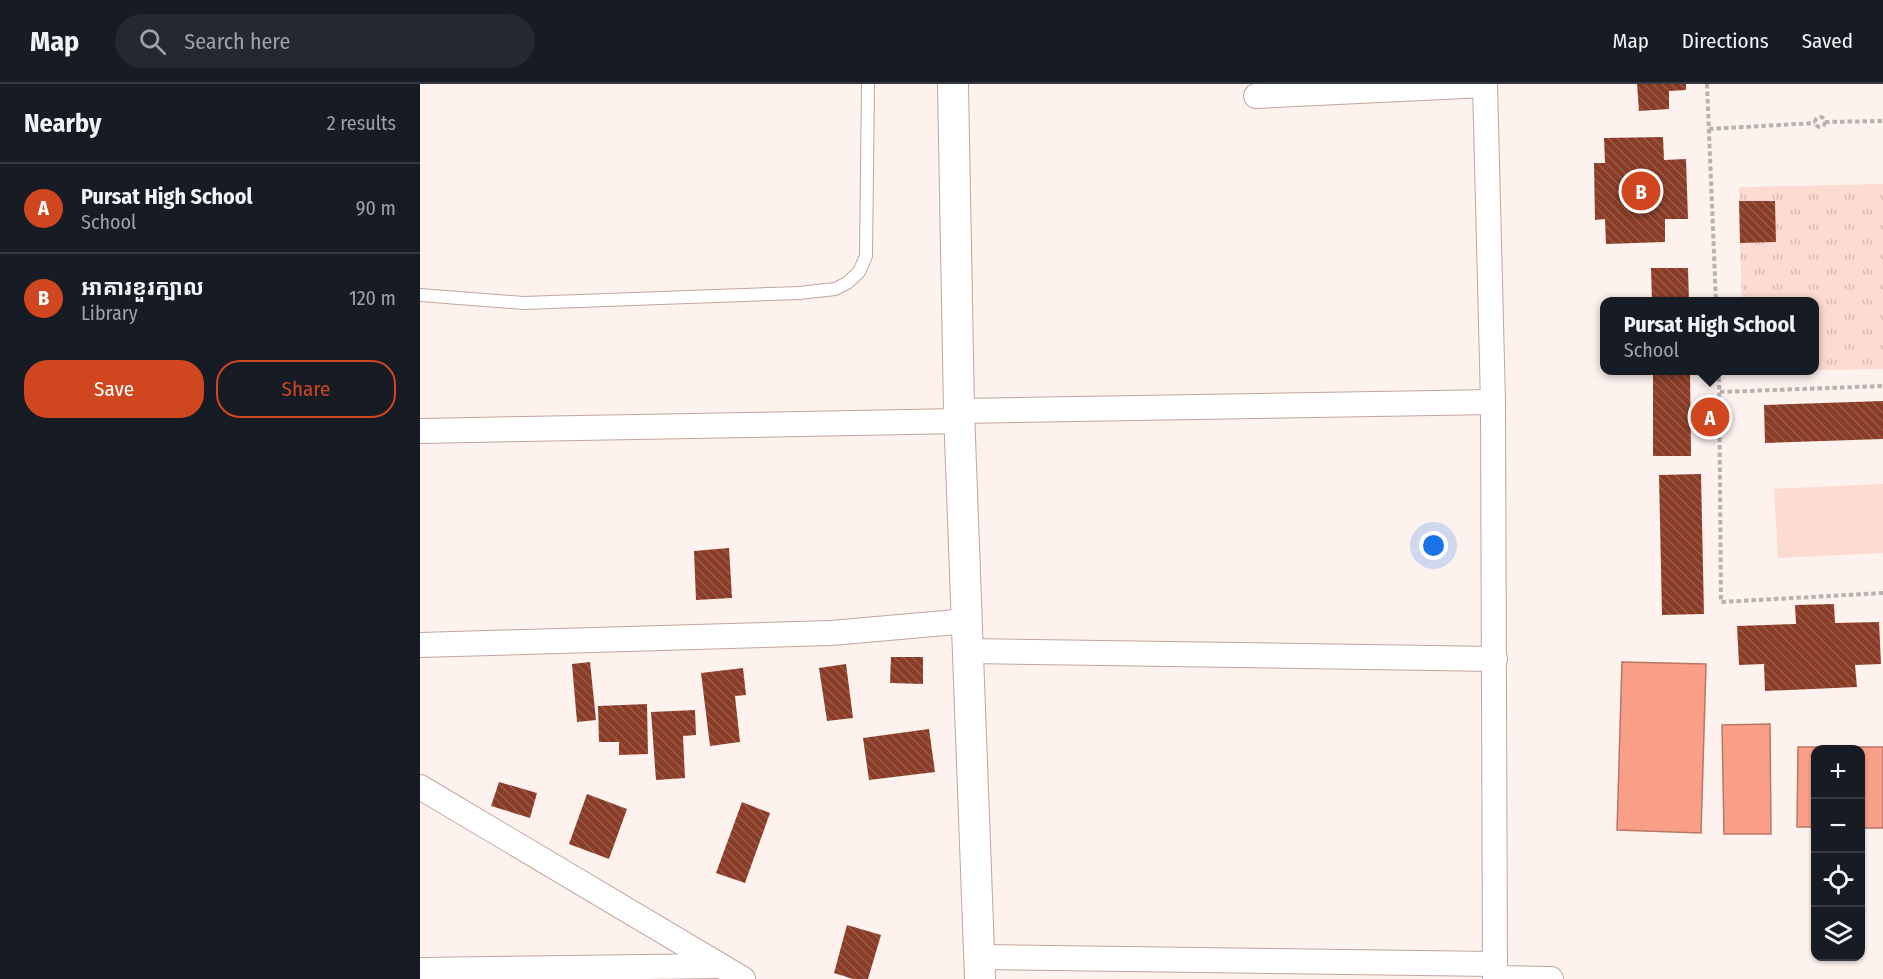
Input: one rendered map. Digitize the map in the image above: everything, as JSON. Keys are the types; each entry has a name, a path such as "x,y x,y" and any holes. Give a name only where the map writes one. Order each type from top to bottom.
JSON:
{"street":[{"path":"953,84 960,416 980,968 1495,974 1551,979"},
{"path":"1256,96 1485,84 1493,402 1495,974"},
{"path":"420,431 1493,402"},
{"path":"420,645 831,633 968,621"},
{"path":"969,651 1495,659"},
{"path":"420,787 743,979"},
{"path":"420,970 510,974 720,966"}],"lane":[{"path":"420,295 524,303 680,299 835,289 859,272 866,256 868,84"}],"path":[{"path":"1707,84 1716,297"},
{"path":"1709,129 1815,123 1820,128 1825,122 1883,120"},
{"path":"1719,375 1721,602 1883,593"},
{"path":"1720,392 1883,386"}],"green space":[{"path":"1883,184 1883,369 1819,370 1819,297 1742,297 1740,243 1776,242 1775,201 1739,201 1739,187"},
{"path":"1883,484 1883,553 1778,558 1774,489"}],"shaded area":[{"path":"1622,662 1706,664 1701,833 1617,830"},
{"path":"1770,724 1771,834 1724,834 1722,725"},
{"path":"1798,747 1811,747 1811,827 1797,827"},
{"path":"1865,747 1883,747 1883,828 1865,828"}],"building":[{"path":"1637,84 1686,84 1686,90 1669,91 1669,109 1639,111"},
{"path":"1663,137 1664,160 1686,159 1688,219 1665,219 1665,242 1606,244 1605,219 1595,220 1594,163 1605,163 1604,138"},
{"path":"1739,201 1775,201 1776,242 1740,243"},
{"path":"1651,268 1688,268 1689,297 1652,297"},
{"path":"1653,375 1690,375 1691,456 1653,456"},
{"path":"1883,401 1883,439 1765,443 1764,405"},
{"path":"1701,474 1704,614 1662,615 1659,475"},
{"path":"729,548 732,598 696,600 694,551"},
{"path":"1834,604 1835,623 1879,622 1881,664 1855,665 1857,687 1765,691 1764,664 1739,665 1737,626 1796,624 1795,605"},
{"path":"891,657 923,657 923,684 890,683"},
{"path":"590,662 596,720 577,722 572,664"},
{"path":"846,664 853,718 827,721 819,668"},
{"path":"743,668 746,695 735,696 740,742 710,746 701,673"},
{"path":"647,704 648,754 619,755 619,742 599,742 598,706"},
{"path":"695,710 696,735 683,736 685,778 656,780 651,712"},
{"path":"929,729 935,772 869,780 863,738"},
{"path":"499,782 537,793 530,818 491,806"},
{"path":"587,794 627,809 609,859 569,844"},
{"path":"742,802 770,813 745,883 716,873"},
{"path":"847,925 881,935 868,979 853,979 834,973"}],"place":[{"name":"អាគារខួរក្បាល","path":"1641,191"},
{"name":"Pursat High School","path":"1710,417"}]}
